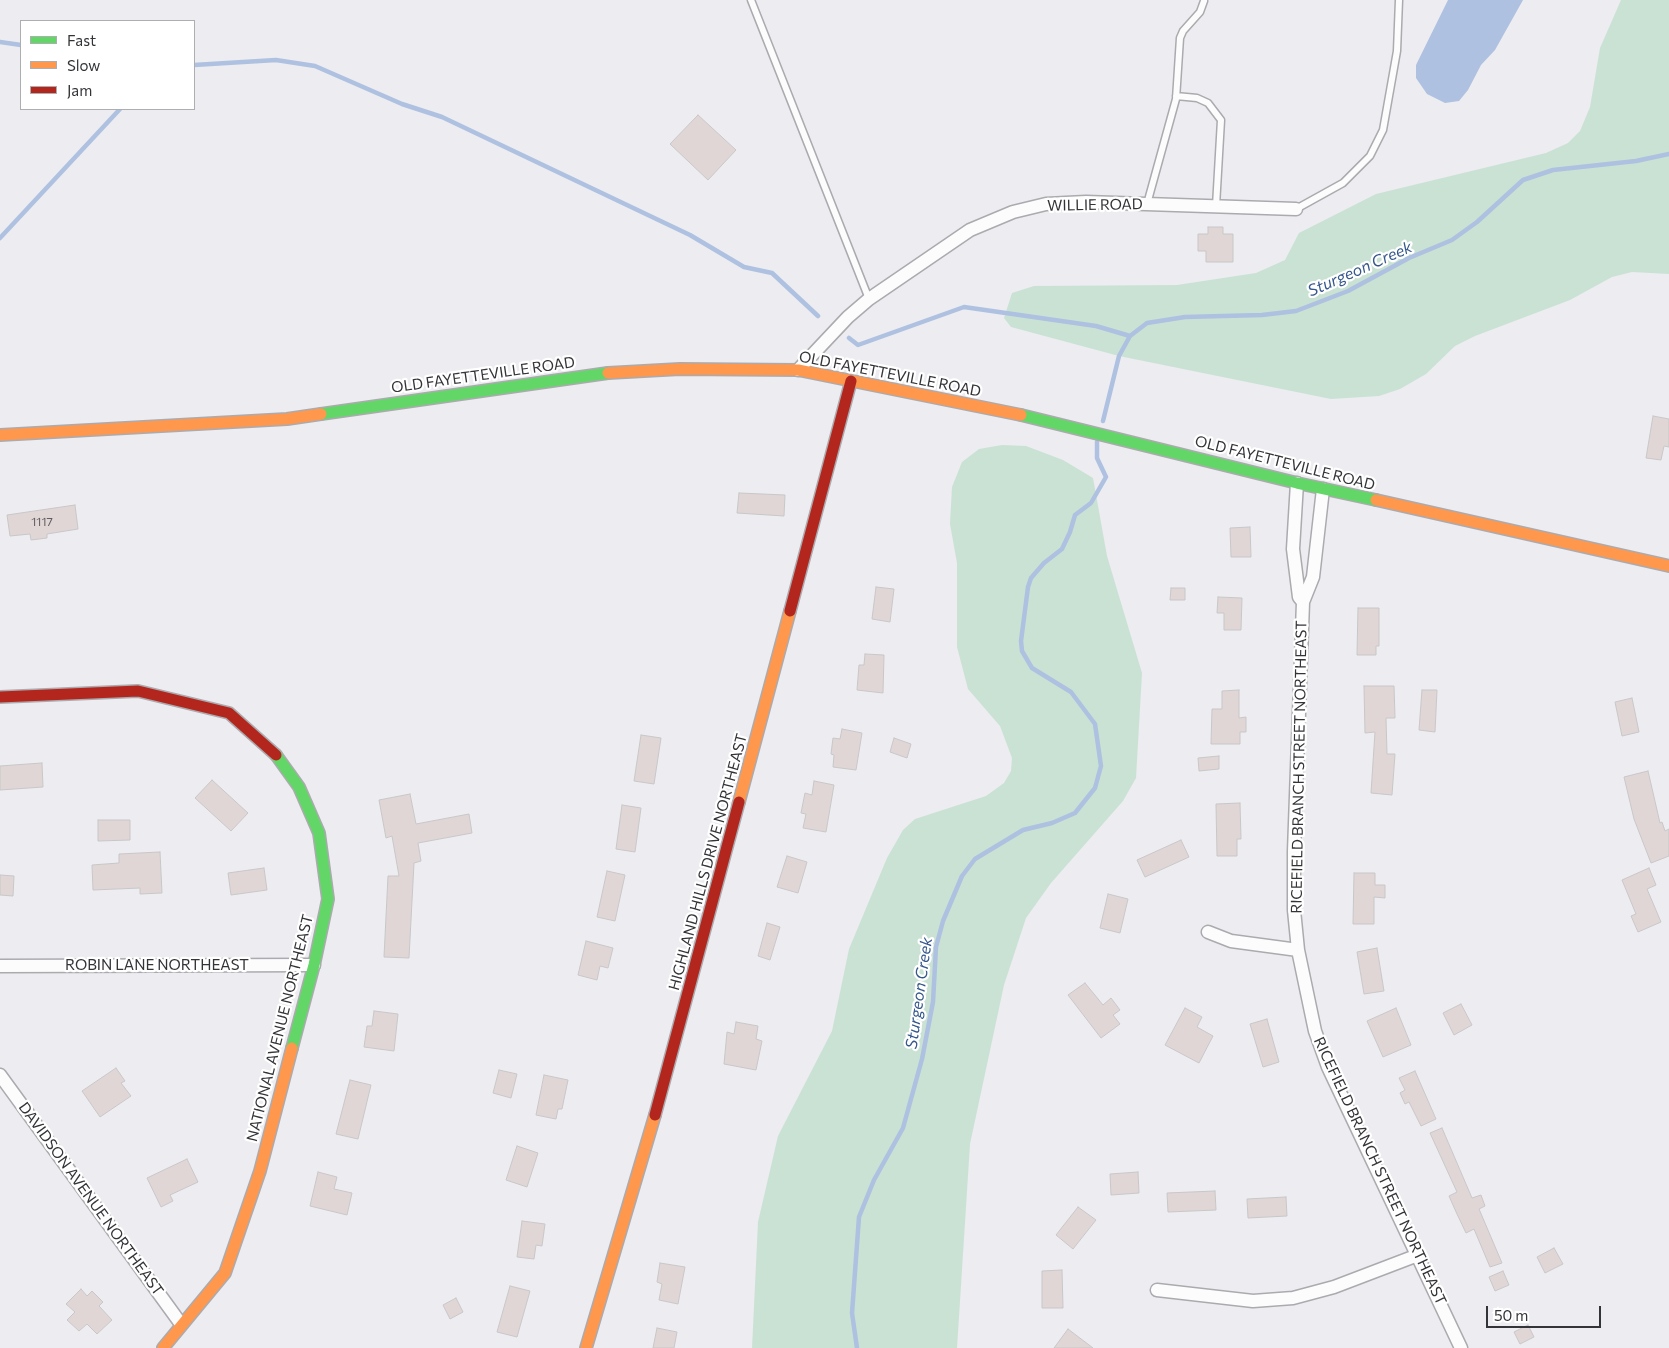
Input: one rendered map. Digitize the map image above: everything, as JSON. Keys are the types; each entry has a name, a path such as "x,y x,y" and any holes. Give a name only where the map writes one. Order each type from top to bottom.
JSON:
{"street":[{"name":"WILLIE ROAD","path":"798,370 848,317 869,299 970,230 1013,212 1046,204 1086,202 1296,209"},
{"name":"OLD FAYETTEVILLE ROAD","path":"0,435 287,419 604,373 680,370 798,370 1052,421 1297,484 1529,533 1669,566"},
{"name":"HIGHLAND HILLS DRIVE NORTHEAST","path":"586,1348 660,1096 851,381"},
{"name":"RICEFIELD BRANCH STREET NORTHEAST","path":"1297,484 1293,549 1298,597 1302,602"},
{"name":"RICEFIELD BRANCH STREET NORTHEAST","path":"1323,489 1313,577 1302,602 1294,861 1294,910 1298,950 1315,1031 1328,1067 1462,1348"},
{"name":"NATIONAL AVENUE NORTHEAST","path":"0,697 138,691 229,713 272,749 299,787 319,833 328,899 314,965 260,1172 225,1273 163,1348"},
{"path":"1208,932 1230,941 1298,950"},
{"name":"ROBIN LANE NORTHEAST","path":"0,966 314,965"},
{"name":"DAVIDSON AVENUE NORTHEAST","path":"0,1074 181,1324"},
{"path":"1157,1290 1253,1301 1292,1298 1334,1287 1418,1255"}],"lane":[{"path":"751,0 869,299"},
{"path":"1296,209 1343,183 1370,156 1383,130 1397,51 1399,0"},
{"path":"1147,204 1176,96 1180,38 1183,31 1200,12 1204,2"},
{"path":"1176,96 1197,98 1208,104 1221,120 1216,206"}],"green space":[{"path":"1621,0 1669,0 1669,274 1632,272 1612,277 1570,300 1475,336 1455,346 1426,374 1400,389 1379,396 1331,399 1119,356 1011,327 1004,318 1012,293 1034,286 1177,285 1256,273 1285,260 1299,233 1376,194 1546,153 1568,143 1580,131 1590,107 1600,48"},
{"path":"1002,445 1026,446 1063,460 1093,478 1107,556 1142,673 1136,778 1123,801 1051,883 1026,918 1004,985 970,1144 957,1348 752,1348 758,1222 778,1136 832,1031 849,949 887,858 903,830 915,819 986,796 1004,783 1011,771 1012,758 1000,726 968,689 957,647 957,563 950,524 952,487 962,462 979,449"}],"water":[{"path":"1448,0 1523,0 1495,50 1481,65 1468,90 1459,101 1445,103 1427,94 1416,78 1416,65"}],"building":[{"path":"698,115 736,150 708,180 670,144"},
{"path":"1208,227 1223,227 1223,234 1233,234 1233,262 1206,262 1206,251 1198,251 1198,234 1208,234"},
{"path":"1653,416 1669,419 1669,447 1664,446 1661,460 1646,458"},
{"path":"739,493 785,495 784,516 737,513"},
{"path":"75,505 78,529 47,534 47,538 31,540 30,534 10,536 7,515"},
{"path":"1250,527 1251,557 1231,557 1230,528"},
{"path":"876,587 894,589 890,622 872,619"},
{"path":"1171,588 1185,588 1185,600 1170,600"},
{"path":"1218,597 1242,598 1241,630 1224,630 1224,613 1217,613"},
{"path":"1358,608 1379,608 1379,646 1376,646 1376,655 1357,655"},
{"path":"865,654 884,655 883,693 857,690 859,665 864,665"},
{"path":"1364,686 1394,686 1395,718 1386,718 1387,754 1395,754 1392,795 1371,793 1375,732 1365,733"},
{"path":"1239,690 1239,718 1246,717 1246,732 1240,732 1240,744 1211,744 1212,709 1222,709 1222,691"},
{"path":"1422,690 1437,690 1435,732 1419,730"},
{"path":"1632,698 1639,732 1622,736 1615,702"},
{"path":"842,729 862,733 856,770 833,767 834,755 831,754 833,738 840,739"},
{"path":"641,735 661,738 654,784 634,781"},
{"path":"894,738 911,744 907,758 890,752"},
{"path":"1219,756 1219,769 1199,771 1198,758"},
{"path":"42,763 43,787 0,790 0,766"},
{"path":"1648,771 1660,823 1662,822 1665,831 1669,829 1669,856 1651,863 1634,819 1624,777"},
{"path":"212,780 248,813 231,831 195,798"},
{"path":"814,781 834,785 826,832 803,828 806,814 801,813 805,793 812,795"},
{"path":"410,794 416,824 469,814 472,833 418,843 421,861 414,863 409,958 384,957 388,876 399,876 392,836 386,838 379,800"},
{"path":"1240,803 1241,839 1237,839 1237,856 1217,856 1216,804"},
{"path":"622,805 641,808 635,852 616,849"},
{"path":"98,820 130,820 130,840 98,841"},
{"path":"1181,840 1189,857 1145,877 1137,860"},
{"path":"160,852 162,893 140,894 140,888 93,890 92,865 119,863 119,854"},
{"path":"787,856 807,862 798,893 777,887"},
{"path":"264,868 267,890 231,895 228,873"},
{"path":"1649,868 1656,885 1647,889 1661,922 1638,932 1631,916 1636,914 1622,880"},
{"path":"607,871 625,875 615,921 597,917"},
{"path":"1354,873 1375,873 1375,885 1385,885 1385,898 1374,897 1374,924 1353,924"},
{"path":"0,875 14,876 13,896 0,895"},
{"path":"1108,894 1128,899 1120,933 1100,928"},
{"path":"767,923 780,927 770,960 758,956"},
{"path":"586,941 613,948 608,968 600,966 597,980 578,975"},
{"path":"1377,948 1384,991 1364,994 1357,952"},
{"path":"1085,983 1103,1005 1111,998 1120,1010 1113,1015 1120,1024 1101,1038 1068,995"},
{"path":"1461,1004 1472,1025 1454,1035 1443,1013"},
{"path":"1185,1008 1202,1017 1197,1027 1213,1036 1199,1063 1165,1045"},
{"path":"1396,1008 1411,1045 1383,1057 1367,1021"},
{"path":"374,1011 398,1014 394,1051 364,1047 367,1026 372,1026"},
{"path":"1267,1019 1279,1062 1263,1067 1250,1024"},
{"path":"736,1022 758,1026 756,1039 762,1041 756,1070 724,1064 727,1032 734,1034"},
{"path":"116,1068 125,1081 121,1083 131,1096 100,1117 82,1091"},
{"path":"499,1070 517,1074 511,1098 493,1093"},
{"path":"1415,1071 1436,1119 1421,1126 1409,1102 1405,1104 1400,1093 1405,1090 1399,1078"},
{"path":"544,1075 568,1080 562,1109 558,1109 556,1119 536,1115"},
{"path":"350,1080 371,1085 358,1139 336,1134"},
{"path":"1442,1128 1472,1198 1481,1195 1485,1206 1479,1209 1502,1263 1490,1267 1474,1229 1466,1233 1449,1196 1457,1192 1430,1133"},
{"path":"517,1146 538,1153 527,1187 506,1180"},
{"path":"187,1159 198,1182 170,1195 173,1201 161,1207 147,1178"},
{"path":"318,1172 337,1177 334,1189 352,1193 347,1215 310,1206"},
{"path":"1138,1172 1139,1193 1111,1195 1110,1174"},
{"path":"1215,1191 1216,1210 1168,1212 1167,1193"},
{"path":"1286,1197 1287,1216 1248,1218 1247,1199"},
{"path":"1078,1207 1096,1220 1073,1249 1056,1235"},
{"path":"522,1221 545,1224 542,1246 536,1245 534,1259 517,1257"},
{"path":"1554,1248 1563,1264 1545,1273 1537,1257"},
{"path":"660,1263 685,1267 678,1304 659,1300 662,1284 657,1282"},
{"path":"1062,1270 1063,1308 1042,1308 1042,1271"},
{"path":"1503,1271 1509,1285 1495,1291 1489,1277"},
{"path":"510,1286 530,1291 517,1337 497,1332"},
{"path":"81,1289 87,1296 92,1291 103,1302 99,1306 112,1320 97,1334 87,1324 79,1331 67,1320 75,1312 66,1304"},
{"path":"456,1298 463,1312 450,1319 443,1305"},
{"path":"1528,1325 1534,1337 1520,1344 1514,1332"},
{"path":"657,1328 677,1332 674,1348 653,1348"},
{"path":"1068,1329 1093,1348 1054,1348"}],"waterway":[{"path":"0,42 20,45"},
{"path":"195,65 276,60 315,66 402,104 442,117 690,235 744,267 772,273 818,316"},
{"path":"0,238 119,110"},
{"name":"Sturgeon Creek","path":"1103,421 1119,356 1130,336 1147,323 1185,317 1262,315 1296,311 1348,291 1409,258 1452,240 1477,222 1523,180 1553,170 1636,161 1669,154"},
{"path":"849,338 858,345 964,307 1096,326 1130,336"},
{"name":"Sturgeon Creek","path":"857,1348 852,1313 859,1217 874,1180 903,1128 922,1059 933,1002 936,947 943,921 962,876 975,859 1023,830 1052,823 1075,813 1095,788 1101,766 1095,724 1071,692 1032,668 1022,651 1021,641 1028,587 1031,578 1044,563 1062,549 1075,515 1091,503 1106,477 1097,458 1097,442"}],"traffic: fast":[{"path":"321,414 608,373"},
{"path":"1021,415 1297,483 1376,500"},
{"path":"276,755 299,787 319,833 328,899 314,965 292,1048"}],"traffic: slow":[{"path":"608,373 680,369 798,370 1021,415"},
{"path":"0,435 287,419 321,414"},
{"path":"1376,500 1669,566"},
{"path":"739,802 790,611"},
{"path":"163,1348 225,1273 260,1171 292,1048"},
{"path":"586,1348 655,1115"}],"traffic: jam":[{"path":"790,611 851,381"},
{"path":"0,697 138,691 229,713 276,755"},
{"path":"655,1115 739,802"}]}
